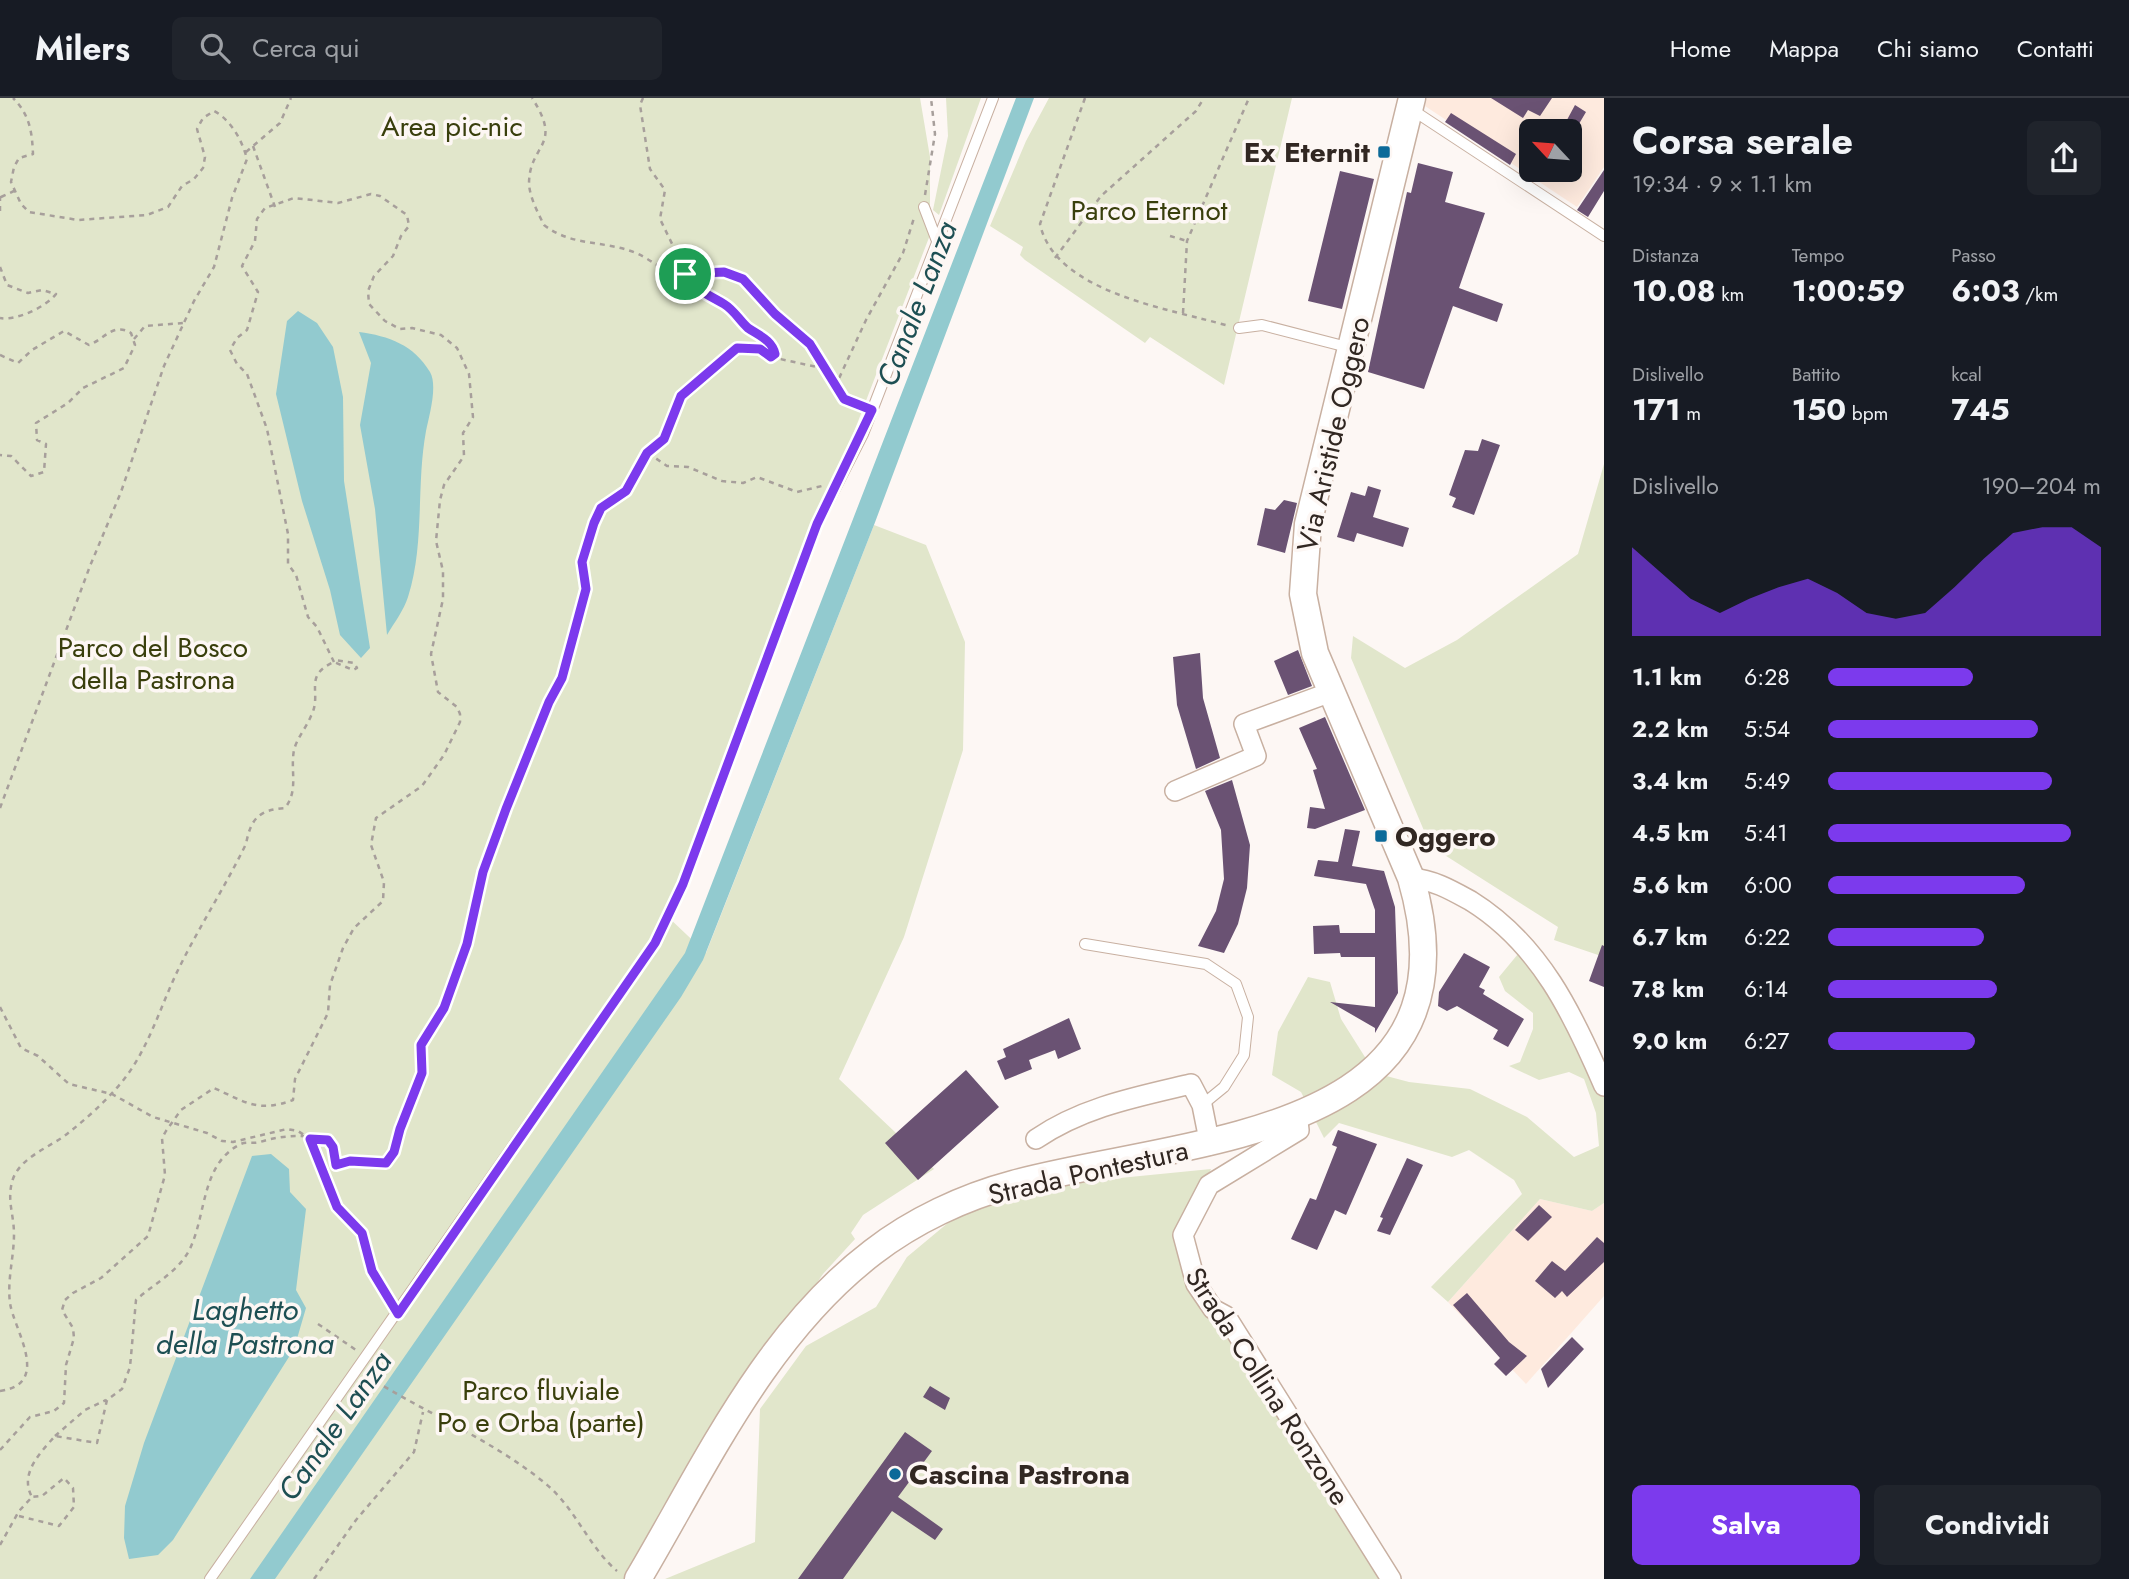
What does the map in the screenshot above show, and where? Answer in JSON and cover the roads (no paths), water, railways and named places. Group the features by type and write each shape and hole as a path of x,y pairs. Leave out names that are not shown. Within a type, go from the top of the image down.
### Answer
{"main road":[{"name":"Via Aristide Oggero","path":"1297,1113 1336,1098 1367,1077 1396,1047 1414,1012 1423,972 1422,929 1411,878 1331,692 1307,627 1303,594 1308,524 1410,103"},
{"name":"Strada Pontestura","path":"628,1575 768,1364 812,1310 873,1252 930,1216 1012,1184 1210,1144 1297,1113"}],"street":[{"path":"1175,791 1256,755 1244,724 1331,692"},
{"path":"1411,878 1425,880 1454,891 1515,934 1540,963 1575,1020 1604,1086"},
{"path":"1036,1139 1057,1125 1095,1107 1191,1084 1202,1105 1210,1144"},
{"name":"Strada Collina Ronzone","path":"1297,1113 1299,1130 1209,1185 1183,1235 1187,1260 1196,1284 1213,1309 1226,1316 1391,1579"}],"lane":[{"path":"210,1579 398,1314 655,943 688,872 817,524 872,410 993,98"},
{"path":"1410,103 1604,236"},
{"path":"925,207 937,241"},
{"path":"1238,328 1262,325 1351,348"},
{"path":"1085,944 1206,964 1236,984 1248,1017 1244,1055 1224,1087 1202,1105"}],"water":[{"path":"1016,98 1034,98 874,525 703,960 681,997 275,1579 250,1579 685,953"},
{"path":"298,311 317,323 333,347 343,397 344,481 370,648 361,658 340,635 330,590 302,501 276,394 287,321"},
{"path":"359,332 400,343 424,363 430,372 433,385 421,472 417,556 406,602 387,635 375,509 360,425 371,363"},
{"name":"Laghetto della Pastrona","path":"271,1154 289,1169 290,1192 306,1209 296,1290 306,1308 294,1349 173,1540 158,1555 129,1559 124,1538 125,1506 144,1443 252,1156"}],"place":[{"name":"Ex Eternit","path":"1384,152"},
{"name":"Oggero","path":"1381,836"},
{"name":"Cascina Pastrona","path":"895,1474"}],"park label":[{"name":"Area pic-nic","path":"452,126"},
{"name":"Parco Eternot","path":"1149,210"},
{"name":"Parco del Bosco della Pastrona","path":"153,663"},
{"name":"Parco fluviale Po e Orba (parte)","path":"541,1406"}],"water label":[{"name":"Canale Lanza","path":"917,304"},
{"name":"Canale Lanza","path":"335,1426"}]}
